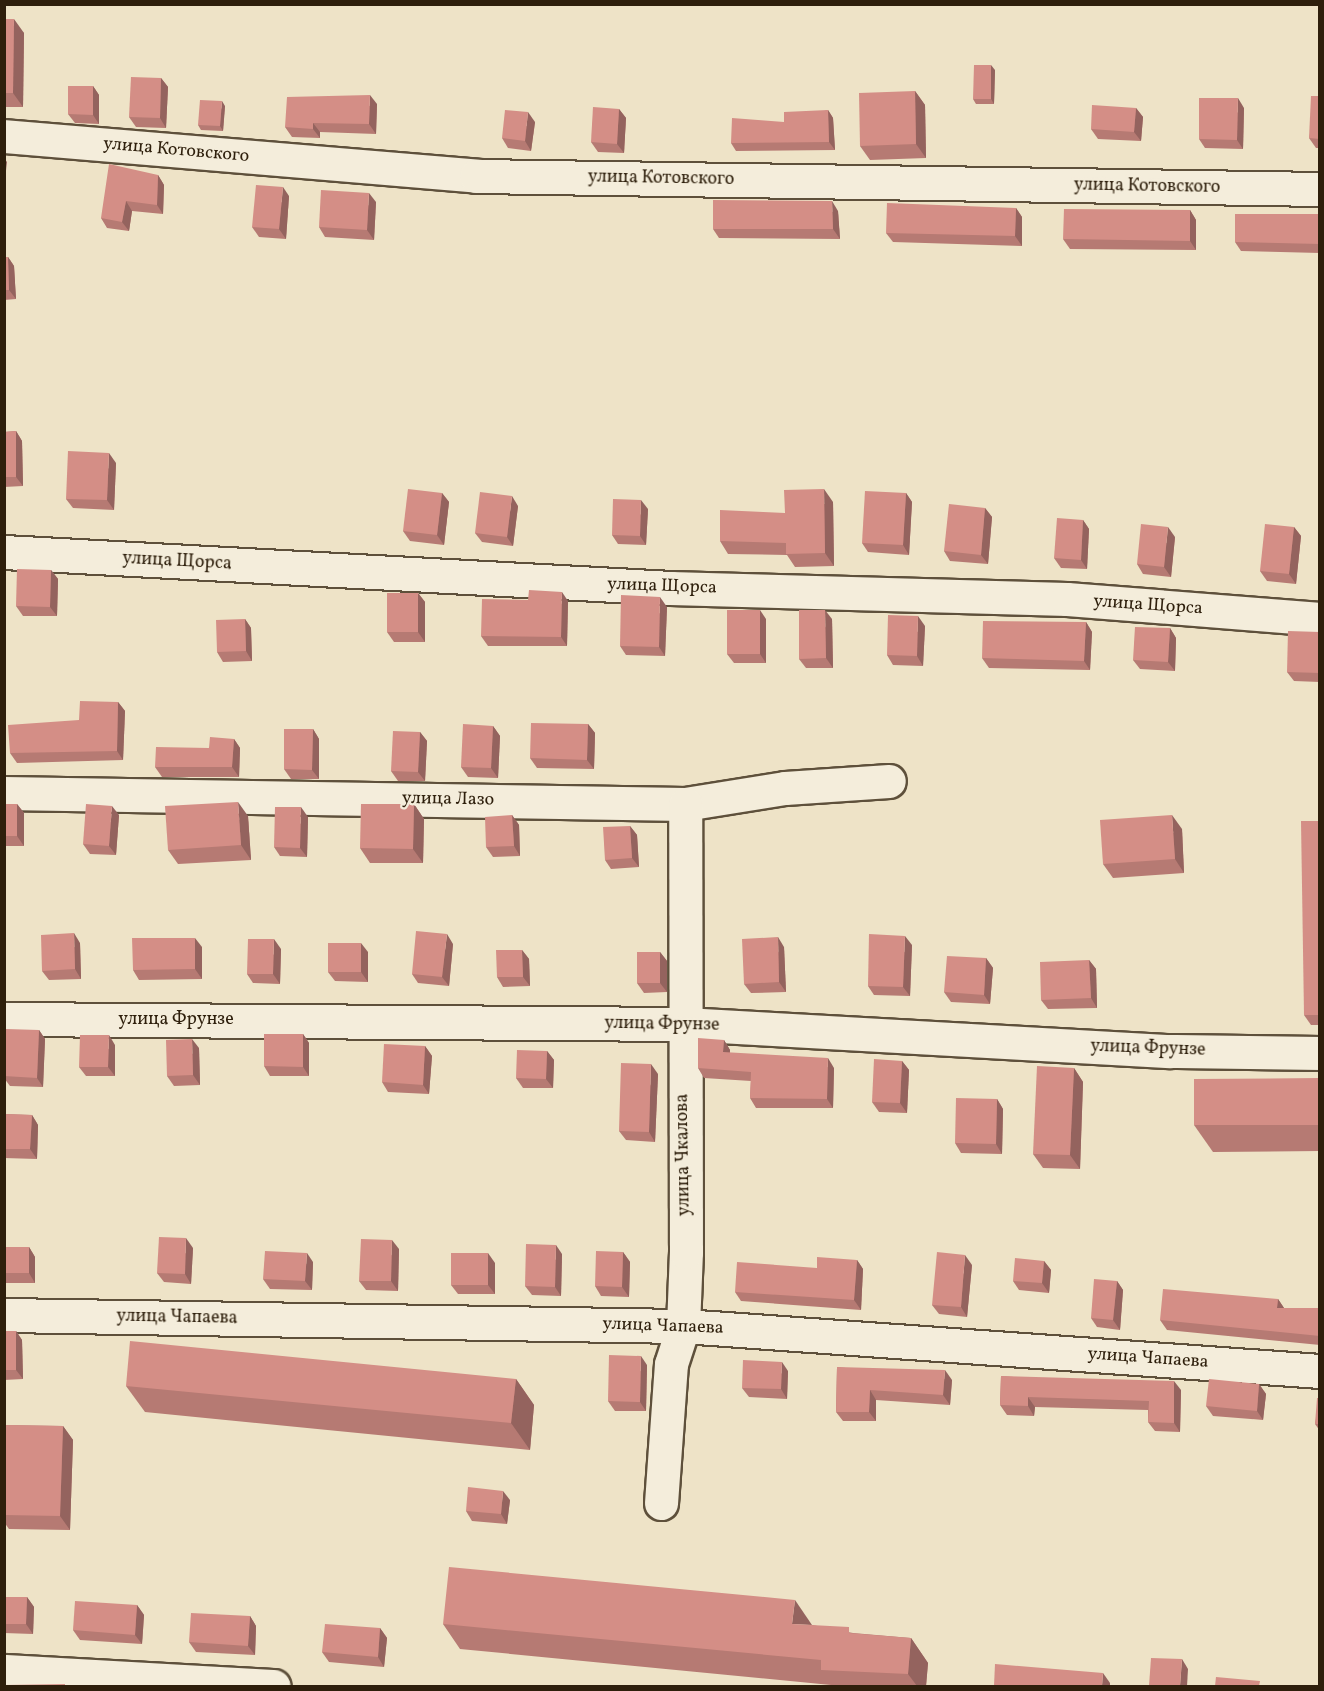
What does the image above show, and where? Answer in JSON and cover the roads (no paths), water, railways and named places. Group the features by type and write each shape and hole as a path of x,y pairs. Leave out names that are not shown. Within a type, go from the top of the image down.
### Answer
{"street":[{"name":"улица Котовского","path":"4,136 476,176 1320,189"},
{"name":"улица Щорса","path":"4,552 670,588 1067,599 1320,619"},
{"name":"улица Лазо","path":"4,793 685,804 785,788 889,781"},
{"name":"улица Чкалова","path":"661,1503 671,1364 683,1326 685,804"},
{"name":"улица Фрунзе","path":"4,1019 684,1024 1170,1051 1320,1053"},
{"name":"улица Чапаева","path":"4,1316 683,1326 1320,1371"},
{"path":"4,1671 274,1686"}]}
